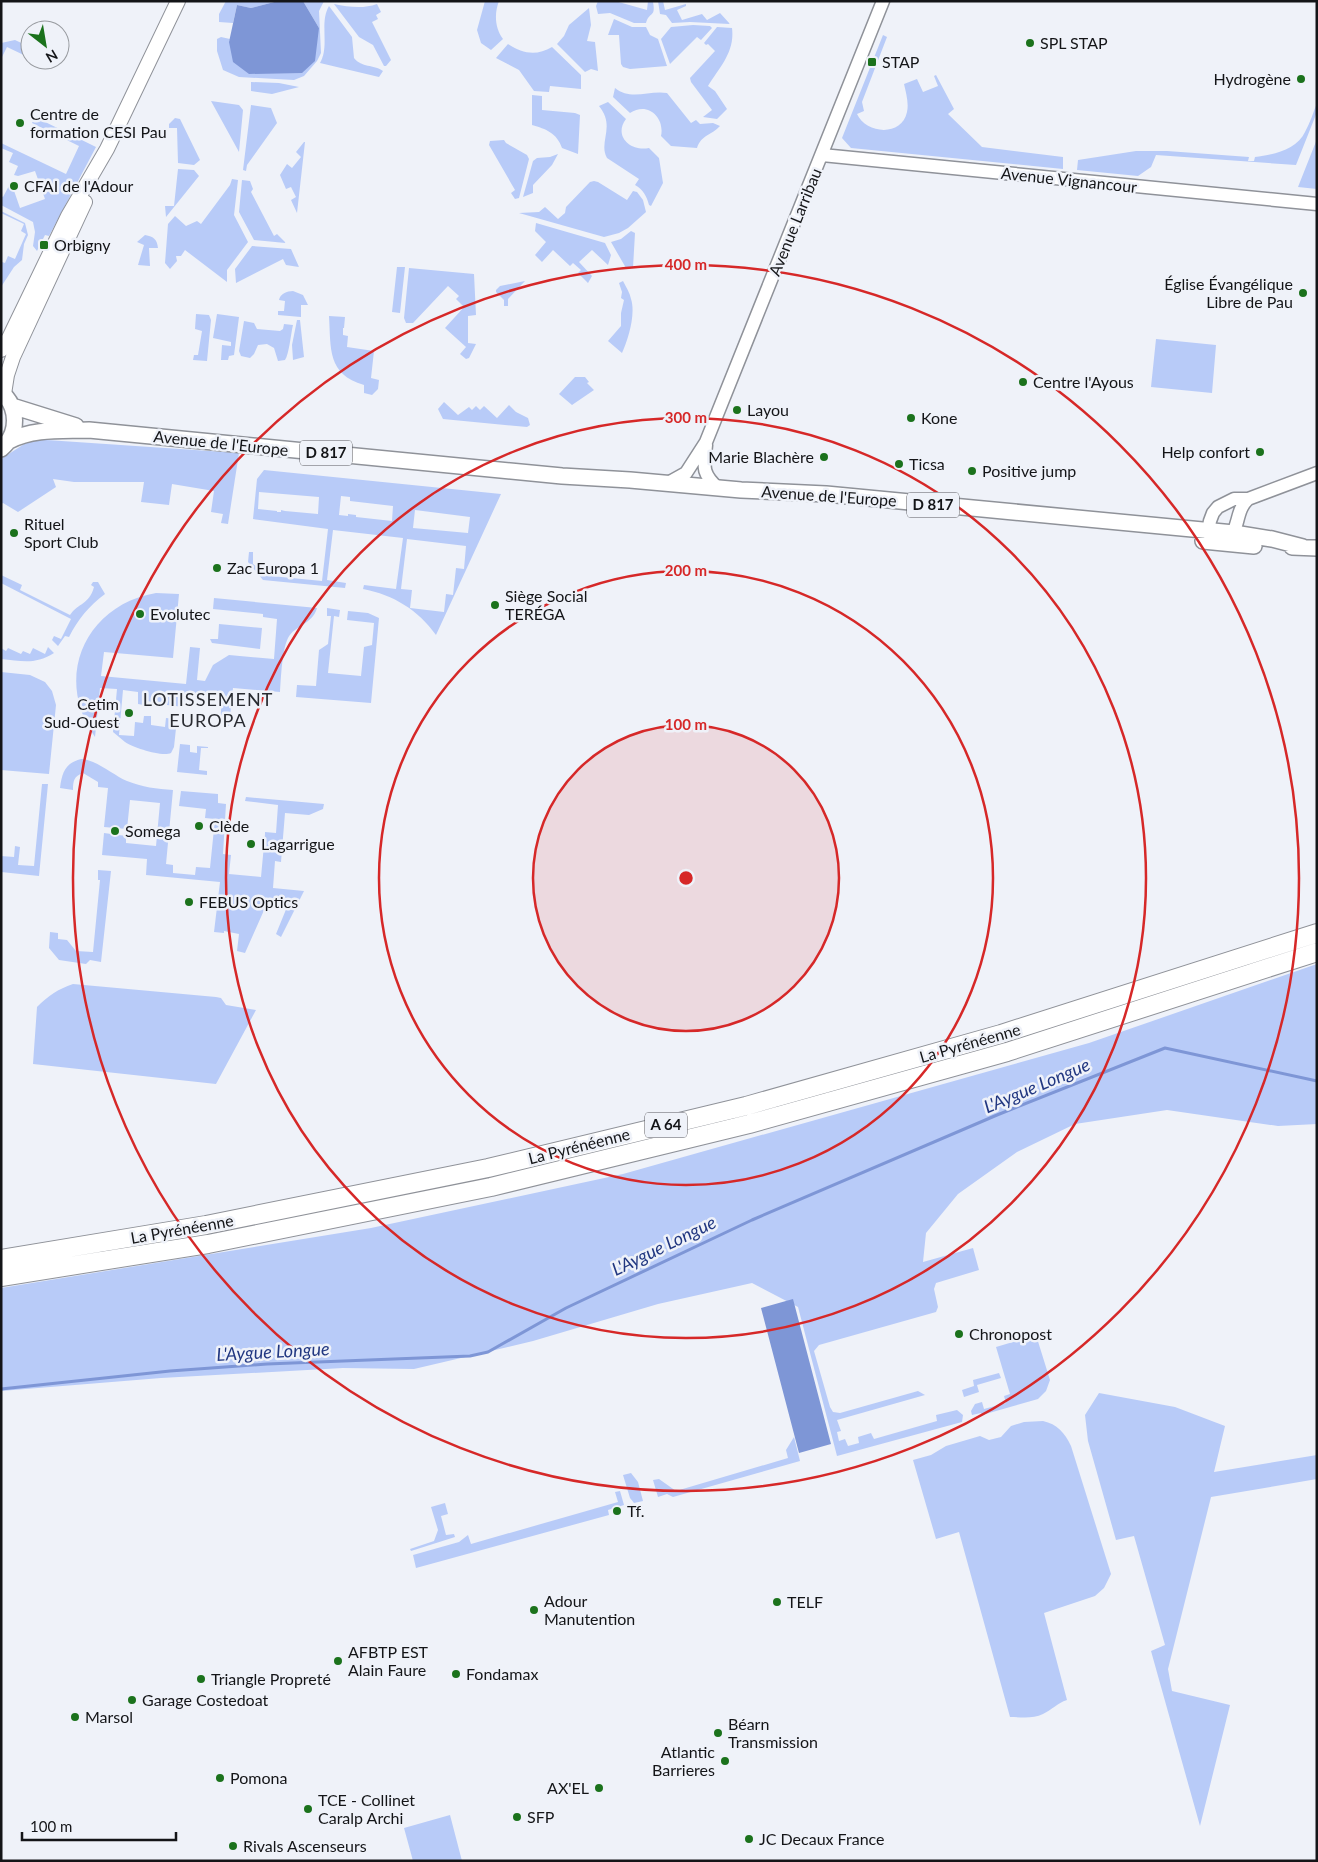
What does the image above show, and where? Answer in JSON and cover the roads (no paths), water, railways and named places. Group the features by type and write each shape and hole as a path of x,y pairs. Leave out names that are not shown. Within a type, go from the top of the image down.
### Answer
{"highway":[{"name":"La Pyrénéenne","path":"1,1259 206,1226 507,1164 746,1106 1001,1034 1317,933"},
{"name":"La Pyrénéenne","path":"1,1277 208,1244 471,1191 749,1124 1007,1052 1317,952"}],"main road":[{"path":"5,445 14,428 15,421 6,397 7,375 13,357 77,221 107,149 178,1"},
{"path":"1,350 9,338 68,216 107,149"},
{"name":"Avenue de l'Europe","path":"6,397 28,412 89,430"},
{"name":"Avenue de l'Europe","path":"5,445 22,435 34,432 89,430 562,476 826,494 1220,537"},
{"name":"Avenue de l'Europe","path":"562,476 654,490 1220,537 1272,539 1310,548"}],"street":[{"name":"Avenue Larribau","path":"668,483 686,473 706,442 883,1"},
{"name":"Avenue Vignancour","path":"822,155 1317,204"},
{"name":"Avenue Larribau","path":"706,442 704,469 707,477 718,488"},
{"path":"1220,537 1242,504 1248,499 1317,473"},
{"path":"1220,537 1213,513 1218,507 1234,499 1248,499"}],"waterway":[{"name":"L'Aygue Longue","path":"1,1389 170,1371 267,1364 470,1356 488,1352 566,1308 752,1220 997,1115 1165,1048 1317,1081"}],"place":[{"name":"SPL STAP","path":"1030,43"},
{"name":"STAP","path":"872,62"},
{"name":"Hydrogène","path":"1301,79"},
{"name":"Centre de formation CESI Pau","path":"20,123"},
{"name":"CFAI de l'Adour","path":"14,186"},
{"name":"Orbigny","path":"44,245"},
{"name":"Église Évangélique Libre de Pau","path":"1303,293"},
{"name":"Centre l'Ayous","path":"1023,382"},
{"name":"Layou","path":"737,410"},
{"name":"Kone","path":"911,418"},
{"name":"Help confort","path":"1260,452"},
{"name":"Marie Blachère","path":"824,457"},
{"name":"Ticsa","path":"899,464"},
{"name":"Positive jump","path":"972,471"},
{"name":"Rituel Sport Club","path":"14,533"},
{"name":"Zac Europa 1","path":"217,568"},
{"name":"Siège Social TERÉGA","path":"495,605"},
{"name":"Evolutec","path":"140,614"},
{"name":"Cetim Sud-Ouest","path":"129,713"},
{"name":"Clède","path":"199,826"},
{"name":"Somega","path":"115,831"},
{"name":"Lagarrigue","path":"251,844"},
{"name":"FEBUS Optics","path":"189,902"},
{"name":"Chronopost","path":"959,1334"},
{"name":"Tf.","path":"617,1511"},
{"name":"TELF","path":"777,1602"},
{"name":"Adour Manutention","path":"534,1610"},
{"name":"AFBTP EST Alain Faure","path":"338,1661"},
{"name":"Fondamax","path":"456,1674"},
{"name":"Triangle Propreté","path":"201,1679"},
{"name":"Garage Costedoat","path":"132,1700"},
{"name":"Marsol","path":"75,1717"},
{"name":"Béarn Transmission","path":"718,1733"},
{"name":"Atlantic Barrieres","path":"725,1761"},
{"name":"Pomona","path":"220,1778"},
{"name":"AX'EL","path":"599,1788"},
{"name":"TCE - Collinet Caralp Archi","path":"308,1809"},
{"name":"SFP","path":"517,1817"},
{"name":"JC Decaux France","path":"749,1839"},
{"name":"Rivals Ascenseurs","path":"233,1846"}],"district":[{"name":"LOTISSEMENT EUROPA","path":"208,710"}]}
